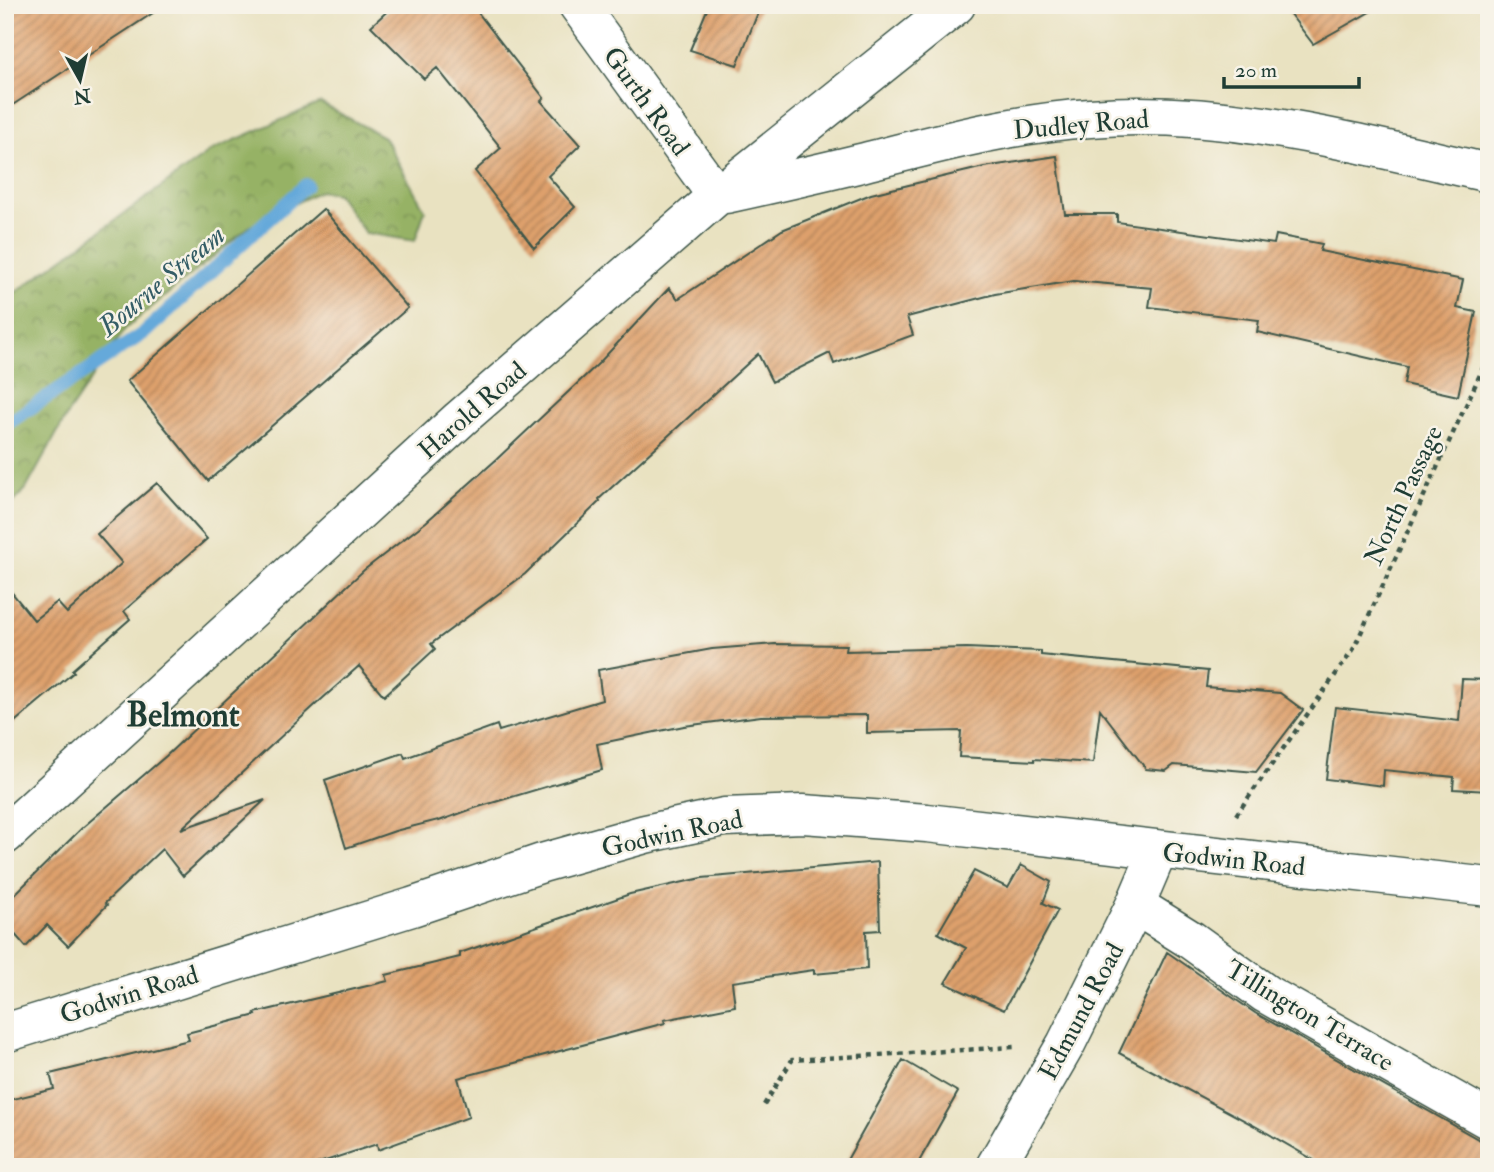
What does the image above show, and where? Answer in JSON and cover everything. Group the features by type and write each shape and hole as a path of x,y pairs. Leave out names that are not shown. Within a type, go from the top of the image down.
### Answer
{"street":[{"name":"Gurth Road","path":"578,5 717,196"},
{"name":"Harold Road","path":"5,835 450,428 717,196 957,5"},
{"name":"Dudley Road","path":"717,196 992,132 1090,117 1171,117 1249,123 1489,173"},
{"name":"Godwin Road","path":"5,1033 412,907 542,863 645,834 724,817 803,814 927,823 1489,887"},
{"name":"Edmund Road","path":"995,1167 1066,1044 1135,905 1158,851"},
{"name":"Tillington Terrace","path":"1135,905 1191,940 1266,994 1489,1120"}],"path":[{"name":"North Passage","path":"1208,856 1353,650 1489,355"},
{"path":"764,1105 792,1060 1020,1047"},
{"path":"594,1167 614,1160"}],"green space":[{"path":"320,103 384,137 425,210 415,241 365,233 337,194 319,191 249,227 125,329 67,415 26,489 5,512 5,300 212,150"}],"building":[{"path":"5,5 165,5 5,110"},
{"path":"394,5 472,5 544,98 541,101 580,145 548,176 575,207 534,248 475,171 501,148 437,68 424,79 371,26"},
{"path":"709,5 761,5 737,65 690,50"},
{"path":"1283,5 1382,5 1313,44"},
{"path":"1057,156 1065,214 1117,214 1117,222 1274,244 1276,235 1322,244 1320,251 1463,280 1457,308 1476,312 1458,396 1404,384 1407,367 1257,332 1259,320 1149,307 1152,288 1074,281 995,294 907,317 913,335 834,364 830,353 772,382 758,354 599,499 600,501 525,574 431,644 435,649 384,696 359,666 313,707 181,829 265,800 183,876 162,849 105,903 107,905 68,946 47,925 26,947 5,923 5,904 82,828 166,756 364,570 426,522 497,459 599,363 669,288 678,299 782,230 871,194 984,167"},
{"path":"323,209 408,308 208,481 127,381"},
{"path":"157,483 207,539 124,611 130,619 72,670 74,672 5,730 5,584 34,620 57,602 67,613 122,563 97,534"},
{"path":"775,644 847,645 846,651 967,648 1041,651 1041,655 1208,671 1206,687 1280,693 1303,710 1256,772 1174,765 1166,771 1146,769 1100,709 1093,763 959,757 961,731 867,733 867,715 761,716 684,726 597,744 602,770 346,848 325,780 403,753 405,758 497,725 499,731 602,700 598,670 712,649"},
{"path":"1462,679 1489,680 1489,791 1453,789 1454,777 1384,770 1383,786 1326,779 1335,707 1459,721"},
{"path":"878,862 880,930 866,931 867,969 814,974 814,970 732,982 735,1006 664,1020 665,1023 458,1078 469,1117 378,1150 377,1144 307,1167 5,1167 5,1101 54,1089 50,1074 189,1040 187,1033 256,1015 255,1013 388,981 386,975 460,957 460,953 630,894 702,878"},
{"path":"1021,865 1051,882 1043,903 1058,910 1004,1010 945,983 966,948 938,933 974,871 1008,888"},
{"path":"1167,952 1255,1013 1478,1139 1489,1142 1489,1167 1326,1167 1119,1053"},
{"path":"903,1060 958,1092 916,1167 843,1167"}],"waterway":[{"name":"Bourne Stream","path":"5,425 144,333 306,185"}],"district":[{"name":"Belmont","path":"183,714"}]}
